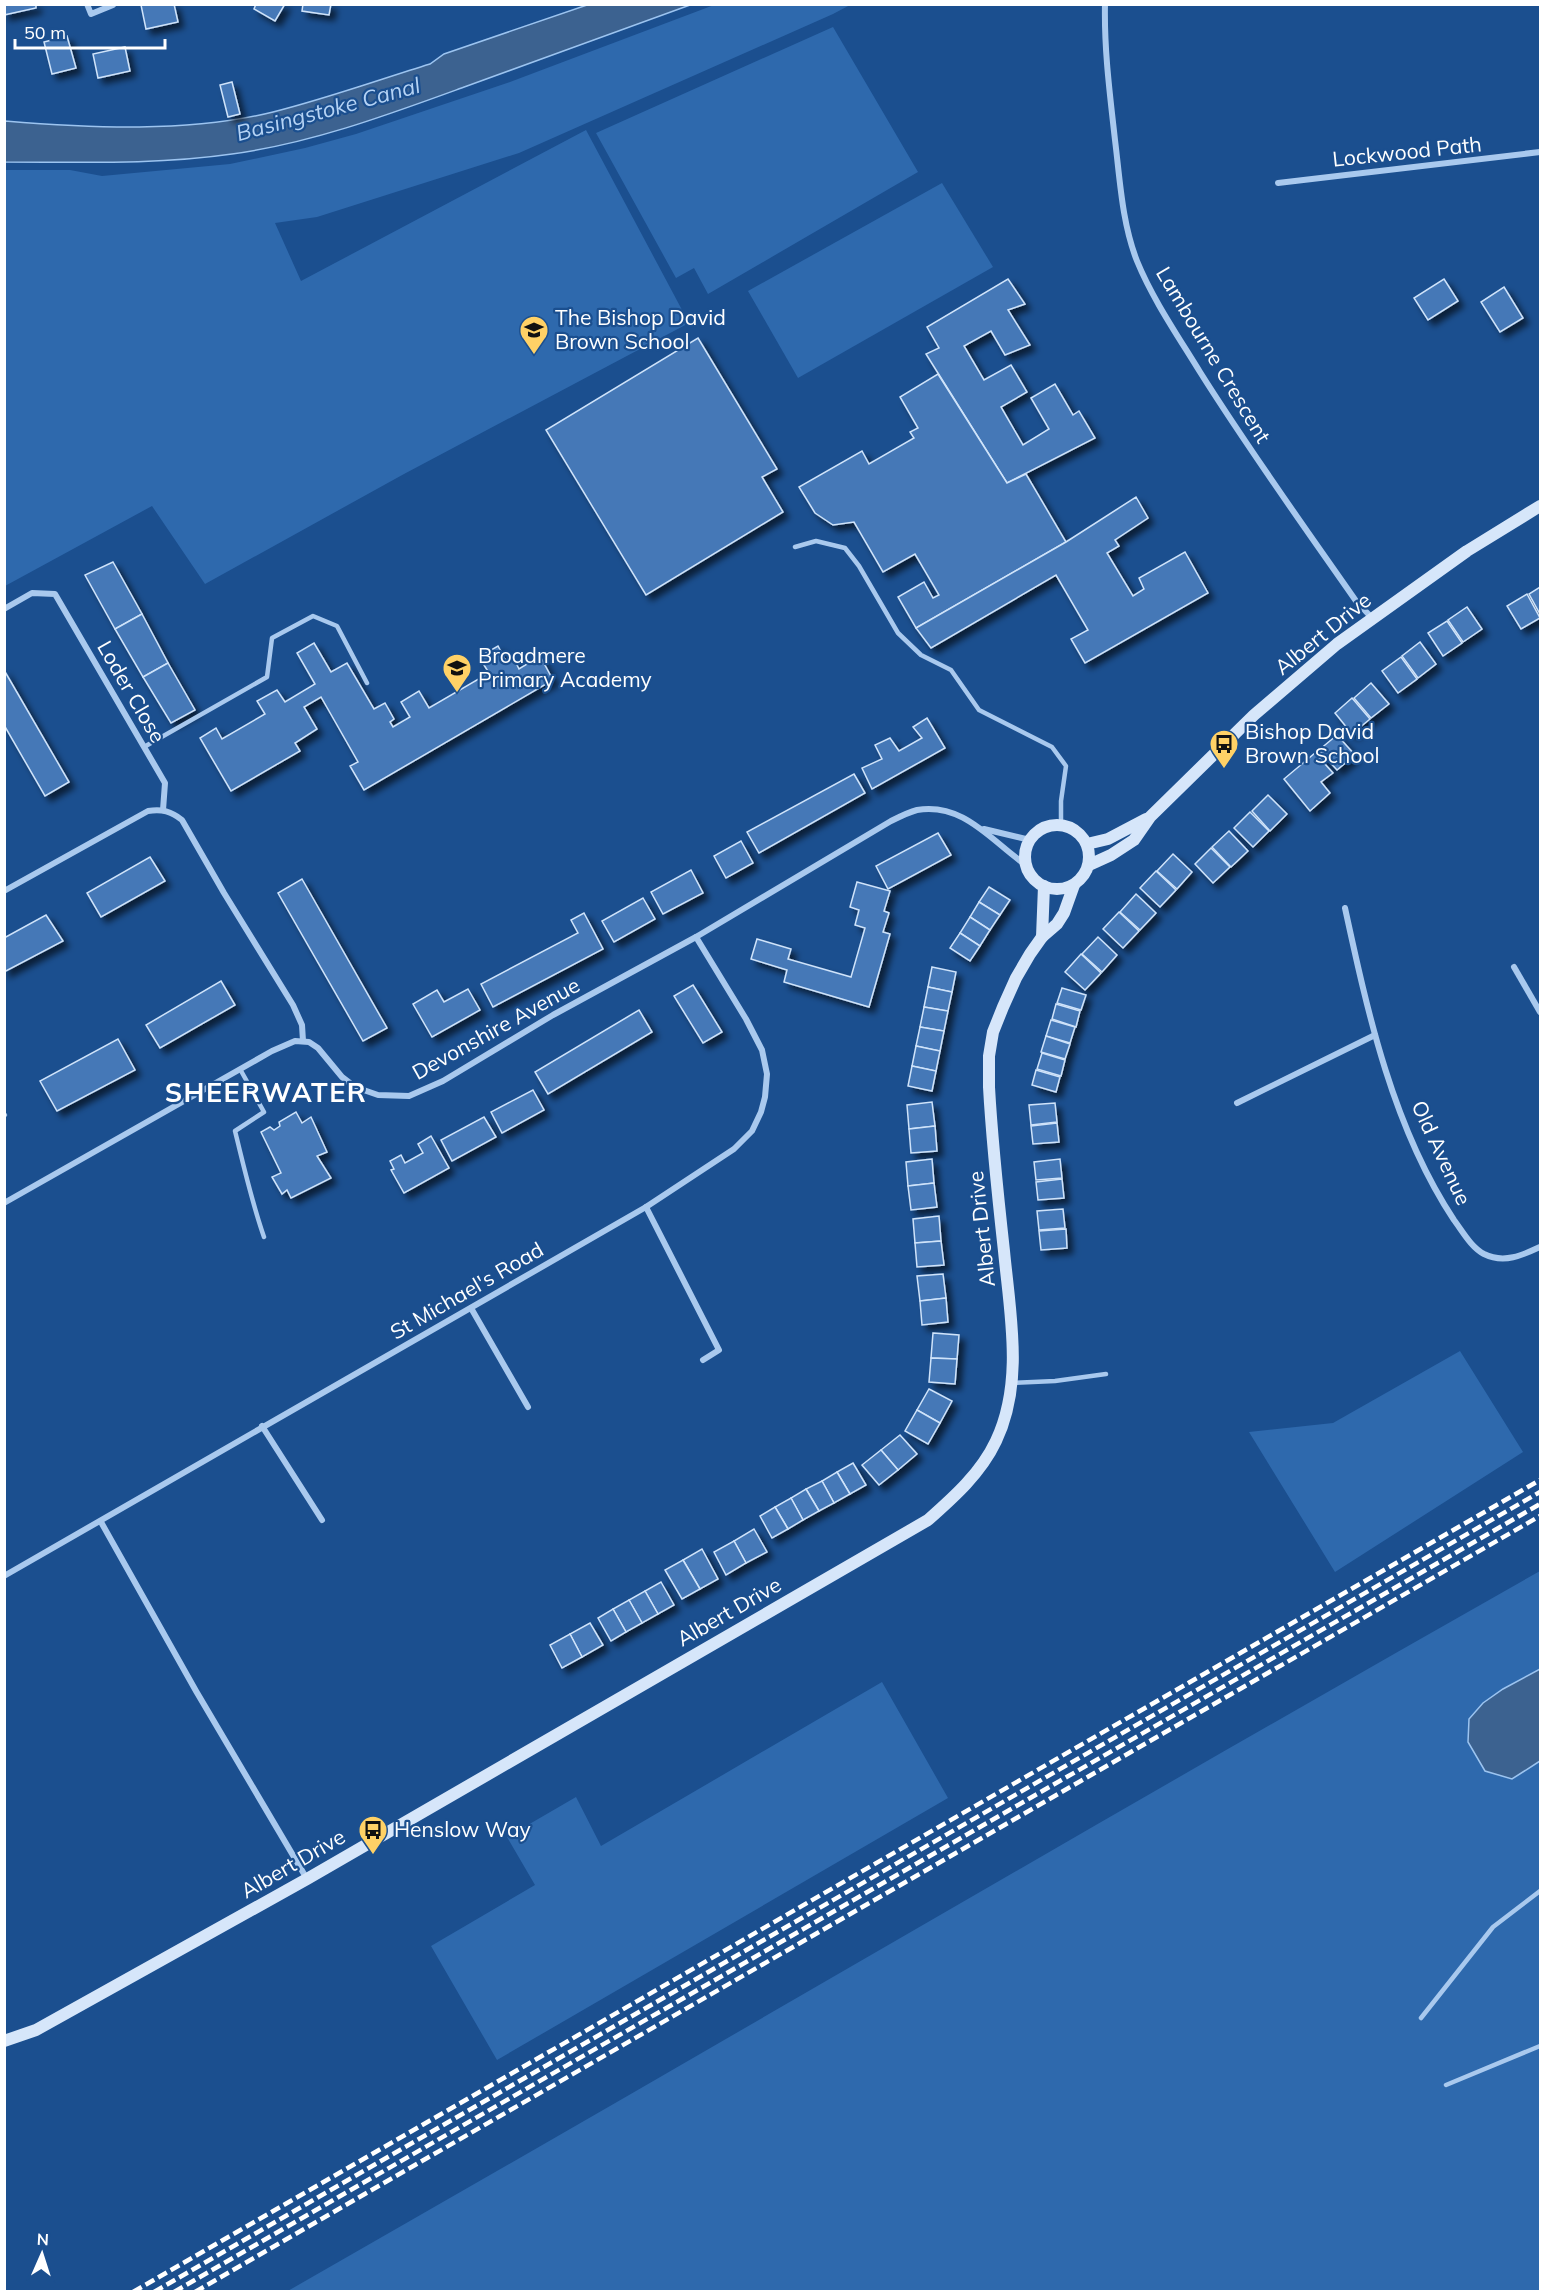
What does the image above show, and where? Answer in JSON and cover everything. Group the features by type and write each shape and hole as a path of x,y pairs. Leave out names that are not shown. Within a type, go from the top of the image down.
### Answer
{"street":[{"path":"87,4 91,14 113,5"},
{"name":"Lambourne Crescent","path":"1105,4 1108,74 1121,188 1128,228 1137,260 1175,332 1234,426 1356,601 1372,618"},
{"name":"Lockwood Path","path":"1278,183 1540,152"},
{"name":"Albert Drive","path":"1089,865 1111,855 1134,840 1150,817 1254,715 1337,644 1467,551 1540,506"},
{"name":"Loder Close","path":"4,609 32,593 55,594 165,783 164,810"},
{"path":"4,891 148,811 164,810 173,813 182,820 293,1005 302,1025 303,1041 282,1046 4,1203"},
{"name":"Devonshire Avenue","path":"303,1041 318,1048 342,1077 355,1087 378,1095 409,1096 443,1081 554,1015 696,937 891,821 916,810 943,810 961,816 984,829 1003,849 1026,865"},
{"name":"Albert Drive","path":"1087,844 1108,839 1150,817"},
{"path":"1061,825 1072,828 1087,844 1090,855 1089,865 1074,885 1059,889 1044,886 1033,878 1026,865 1025,856 1030,840 1038,831 1049,826 1061,825"},
{"name":"Devonshire Avenue","path":"984,829 1030,840"},
{"name":"Albert Drive","path":"4,2041 36,2030 307,1879 928,1520 964,1486 983,1463 996,1440 1009,1402 1012,1383 1010,1305 991,1122 989,1056 993,1032 1016,978 1042,937 1057,924 1064,913 1074,885"},
{"path":"1042,937 1044,886"},
{"name":"Old Avenue","path":"1345,908 1375,1035 1402,1116 1440,1199 1468,1240 1487,1255 1500,1258 1521,1256 1540,1247"},
{"name":"St Michael's Road","path":"4,1576 646,1207 734,1149 752,1131 761,1112 767,1074 762,1050 746,1019 696,937"},
{"path":"1514,968 1540,1008"},
{"path":"1237,1103 1375,1035"},
{"path":"646,1207 719,1350 704,1360"},
{"path":"471,1308 528,1407"},
{"path":"262,1426 322,1520"},
{"path":"101,1522 196,1691 307,1879"}],"lane":[{"path":"795,547 816,541 844,548 859,566 898,633 921,655 951,670 979,710 1052,747 1066,766 1061,801 1061,825"},
{"path":"144,747 267,677 272,638 313,616 337,626 367,683"},
{"path":"240,1069 264,1112 235,1131 248,1176 251,1200 264,1238"},
{"path":"1012,1383 1055,1381 1106,1374"},
{"path":"1421,2018 1493,1927 1540,1891"},
{"path":"1446,2085 1540,2046"}],"shaded area":[{"path":"714,5 850,5 519,153 317,217 275,223 301,281 586,130 689,323 404,474 205,584 152,506 5,586 5,170 70,170 102,176 230,164 305,148 356,134 510,82"},
{"path":"833,27 918,172 708,294 694,268 676,278 596,133"},
{"path":"942,183 993,267 798,378 748,291"},
{"path":"1460,1351 1523,1452 1335,1572 1249,1432 1333,1423"},
{"path":"1540,1571 1540,2291 286,2292 1226,1750"},
{"path":"882,1682 948,1798 497,2060 431,1946 535,1885 507,1837 576,1797 601,1846"}],"water":[{"name":"Basingstoke Canal","path":"587,5 690,5 409,107 292,143 232,154 175,160 5,162 5,121 71,126 139,127 241,119 312,101 430,64 444,54"},
{"path":"1540,1669 1540,1761 1512,1779 1485,1771 1468,1742 1469,1719 1483,1703"}],"building":[{"path":"4,4 36,4 36,8 4,15"},
{"path":"174,4 178,22 146,29 141,5"},
{"path":"256,4 285,4 275,21 254,9"},
{"path":"303,4 331,4 329,15 302,11"},
{"path":"67,36 76,68 52,74 44,42"},
{"path":"125,47 130,71 98,78 93,54"},
{"path":"232,82 240,114 228,117 220,85"},
{"path":"1008,279 1025,304 1008,310 1030,345 1005,355 991,331 964,346 984,380 1011,365 1027,392 1001,407 1023,445 1049,429 1031,398 1055,384 1073,415 1079,411 1095,438 1007,483 926,354 939,348 927,327"},
{"path":"1444,279 1458,301 1428,320 1414,298"},
{"path":"1504,287 1523,318 1500,332 1481,302"},
{"path":"698,338 777,469 762,477 783,512 646,595 546,430"},
{"path":"938,374 1007,483 1026,474 1066,542 916,628 898,597 924,582 933,598 939,595 915,554 883,572 854,522 833,525 815,513 799,487 862,451 869,464 914,438 910,432 918,428 900,397"},
{"path":"1136,497 1148,518 1115,540 1119,546 1107,553 1133,596 1144,589 1139,578 1185,552 1208,593 1085,663 1071,639 1088,630 1056,575 931,648 916,628 1066,542"},
{"path":"113,562 142,614 115,629 85,575"},
{"path":"1540,587 1540,614 1529,594"},
{"path":"1527,594 1540,618 1521,629 1507,606"},
{"path":"1467,607 1482,629 1463,642 1448,620"},
{"path":"142,614 168,663 143,677 115,629"},
{"path":"1447,621 1462,643 1443,656 1428,633"},
{"path":"1420,642 1436,664 1418,678 1402,656"},
{"path":"314,643 331,672 347,663 374,709 385,703 394,719 390,722 393,727 410,717 401,702 419,691 429,708 489,673 479,657 498,646 507,663 514,659 519,669 540,656 553,680 364,790 350,766 358,762 321,697 304,707 317,729 295,743 300,751 231,791 200,738 216,728 222,739 265,714 257,701 277,690 285,702 315,684 297,653"},
{"path":"1401,657 1417,679 1398,693 1382,671"},
{"path":"168,663 195,710 171,723 143,677"},
{"path":"4,670 69,782 45,796 4,725"},
{"path":"1371,683 1389,704 1371,718 1354,698"},
{"path":"1352,698 1370,719 1352,734 1335,713"},
{"path":"927,718 945,748 872,789 862,768 882,759 875,745 890,738 899,751 922,738 913,727"},
{"path":"1337,735 1355,755 1337,770 1319,750"},
{"path":"1315,753 1333,773 1321,782 1330,793 1310,811 1284,779"},
{"path":"854,774 865,793 759,853 747,832"},
{"path":"1268,795 1287,814 1270,831 1252,811"},
{"path":"1250,812 1269,831 1253,847 1234,828"},
{"path":"1229,831 1248,851 1231,867 1212,847"},
{"path":"938,833 951,855 888,889 876,866"},
{"path":"741,841 753,863 726,878 714,856"},
{"path":"1211,848 1230,867 1213,883 1195,864"},
{"path":"1173,854 1192,872 1177,889 1157,871"},
{"path":"150,857 165,881 101,917 87,893"},
{"path":"691,870 703,893 663,914 651,892"},
{"path":"1156,871 1176,890 1160,907 1140,888"},
{"path":"302,879 387,1028 363,1041 278,893"},
{"path":"857,882 890,891 884,911 889,913 883,932 890,934 869,1007 784,982 787,970 751,959 757,939 791,949 788,959 851,977 865,928 855,925 859,910 850,907"},
{"path":"989,887 1010,900 1000,915 979,902"},
{"path":"1136,894 1156,913 1140,930 1120,912"},
{"path":"643,898 655,919 614,942 602,921"},
{"path":"979,902 1000,915 990,930 970,917"},
{"path":"1119,912 1139,931 1123,948 1103,929"},
{"path":"584,913 603,949 493,1007 481,984 578,933 571,920"},
{"path":"46,915 63,941 4,972 4,938"},
{"path":"970,917 990,930 980,946 960,933"},
{"path":"960,933 980,946 970,961 950,948"},
{"path":"1098,937 1117,955 1102,972 1082,954"},
{"path":"1081,954 1101,973 1085,990 1065,972"},
{"path":"932,967 956,972 952,992 928,987"},
{"path":"221,981 235,1005 160,1048 146,1025"},
{"path":"693,985 722,1032 703,1043 674,996"},
{"path":"928,987 952,992 948,1011 924,1007"},
{"path":"1062,988 1086,995 1081,1010 1057,1003"},
{"path":"468,989 480,1010 432,1037 413,1004 437,990 444,1002"},
{"path":"1056,1004 1080,1011 1076,1027 1052,1019"},
{"path":"924,1007 948,1011 944,1031 920,1027"},
{"path":"639,1010 652,1032 548,1094 535,1072"},
{"path":"1051,1020 1075,1027 1070,1043 1046,1036"},
{"path":"920,1027 944,1031 940,1051 916,1046"},
{"path":"1046,1036 1070,1044 1065,1059 1041,1052"},
{"path":"118,1039 135,1070 57,1111 40,1081"},
{"path":"916,1046 940,1051 936,1071 912,1066"},
{"path":"1042,1053 1065,1060 1061,1076 1037,1069"},
{"path":"912,1066 936,1071 932,1091 908,1086"},
{"path":"1036,1070 1060,1077 1056,1092 1032,1085"},
{"path":"533,1090 544,1110 502,1133 491,1112"},
{"path":"932,1102 935,1126 909,1129 907,1105"},
{"path":"1055,1103 1057,1122 1031,1125 1029,1105"},
{"path":"296,1112 302,1123 311,1117 327,1152 317,1156 331,1178 291,1198 287,1190 282,1194 272,1177 281,1173 261,1132 270,1127 274,1130 280,1126 279,1122"},
{"path":"484,1117 496,1137 452,1161 441,1140"},
{"path":"1057,1123 1059,1142 1033,1144 1031,1126"},
{"path":"935,1126 937,1151 911,1153 909,1129"},
{"path":"431,1136 449,1168 404,1193 391,1170 394,1169 390,1161 401,1155 405,1163 423,1153 418,1144"},
{"path":"932,1159 934,1183 908,1186 906,1162"},
{"path":"1060,1159 1062,1178 1036,1180 1034,1162"},
{"path":"1062,1179 1064,1198 1038,1200 1036,1182"},
{"path":"934,1183 937,1207 911,1210 908,1186"},
{"path":"1063,1209 1065,1228 1039,1230 1037,1211"},
{"path":"939,1216 941,1241 915,1243 913,1219"},
{"path":"1066,1229 1067,1248 1041,1250 1039,1231"},
{"path":"941,1241 944,1265 917,1267 915,1243"},
{"path":"943,1274 946,1298 920,1301 917,1276"},
{"path":"946,1298 948,1322 922,1325 920,1301"},
{"path":"933,1333 959,1335 957,1359 931,1358"},
{"path":"931,1358 957,1359 955,1384 929,1382"},
{"path":"929,1389 952,1401 940,1423 917,1410"},
{"path":"917,1410 940,1423 928,1444 905,1431"},
{"path":"900,1435 917,1454 898,1470 881,1450"},
{"path":"881,1450 898,1470 879,1485 862,1465"},
{"path":"853,1463 866,1485 850,1494 837,1472"},
{"path":"837,1472 850,1494 834,1503 822,1481"},
{"path":"822,1481 834,1503 819,1511 806,1489"},
{"path":"806,1489 819,1511 803,1520 791,1498"},
{"path":"791,1498 803,1520 788,1529 775,1507"},
{"path":"775,1507 788,1529 772,1538 760,1516"},
{"path":"754,1529 767,1552 746,1563 734,1541"},
{"path":"734,1541 746,1563 726,1575 714,1552"},
{"path":"702,1549 718,1579 700,1589 683,1560"},
{"path":"683,1560 700,1589 682,1599 665,1570"},
{"path":"661,1582 674,1605 658,1614 645,1591"},
{"path":"645,1591 658,1614 642,1623 629,1600"},
{"path":"629,1600 642,1623 626,1632 613,1609"},
{"path":"613,1609 626,1632 611,1641 598,1618"},
{"path":"590,1623 603,1645 582,1657 570,1634"},
{"path":"570,1634 582,1657 562,1668 550,1645"}],"railway":[{"path":"133,2292 1540,1480"},
{"path":"154,2292 1540,1492"},
{"path":"174,2292 1540,1504"},
{"path":"195,2292 1540,1516"}],"place":[{"name":"The Bishop David Brown School","path":"534,356"},
{"name":"Broadmere Primary Academy","path":"457,694"},
{"name":"Bishop David Brown School","path":"1224,770"},
{"name":"Henslow Way","path":"373,1856"}],"district":[{"name":"SHEERWATER","path":"266,1093"}]}
